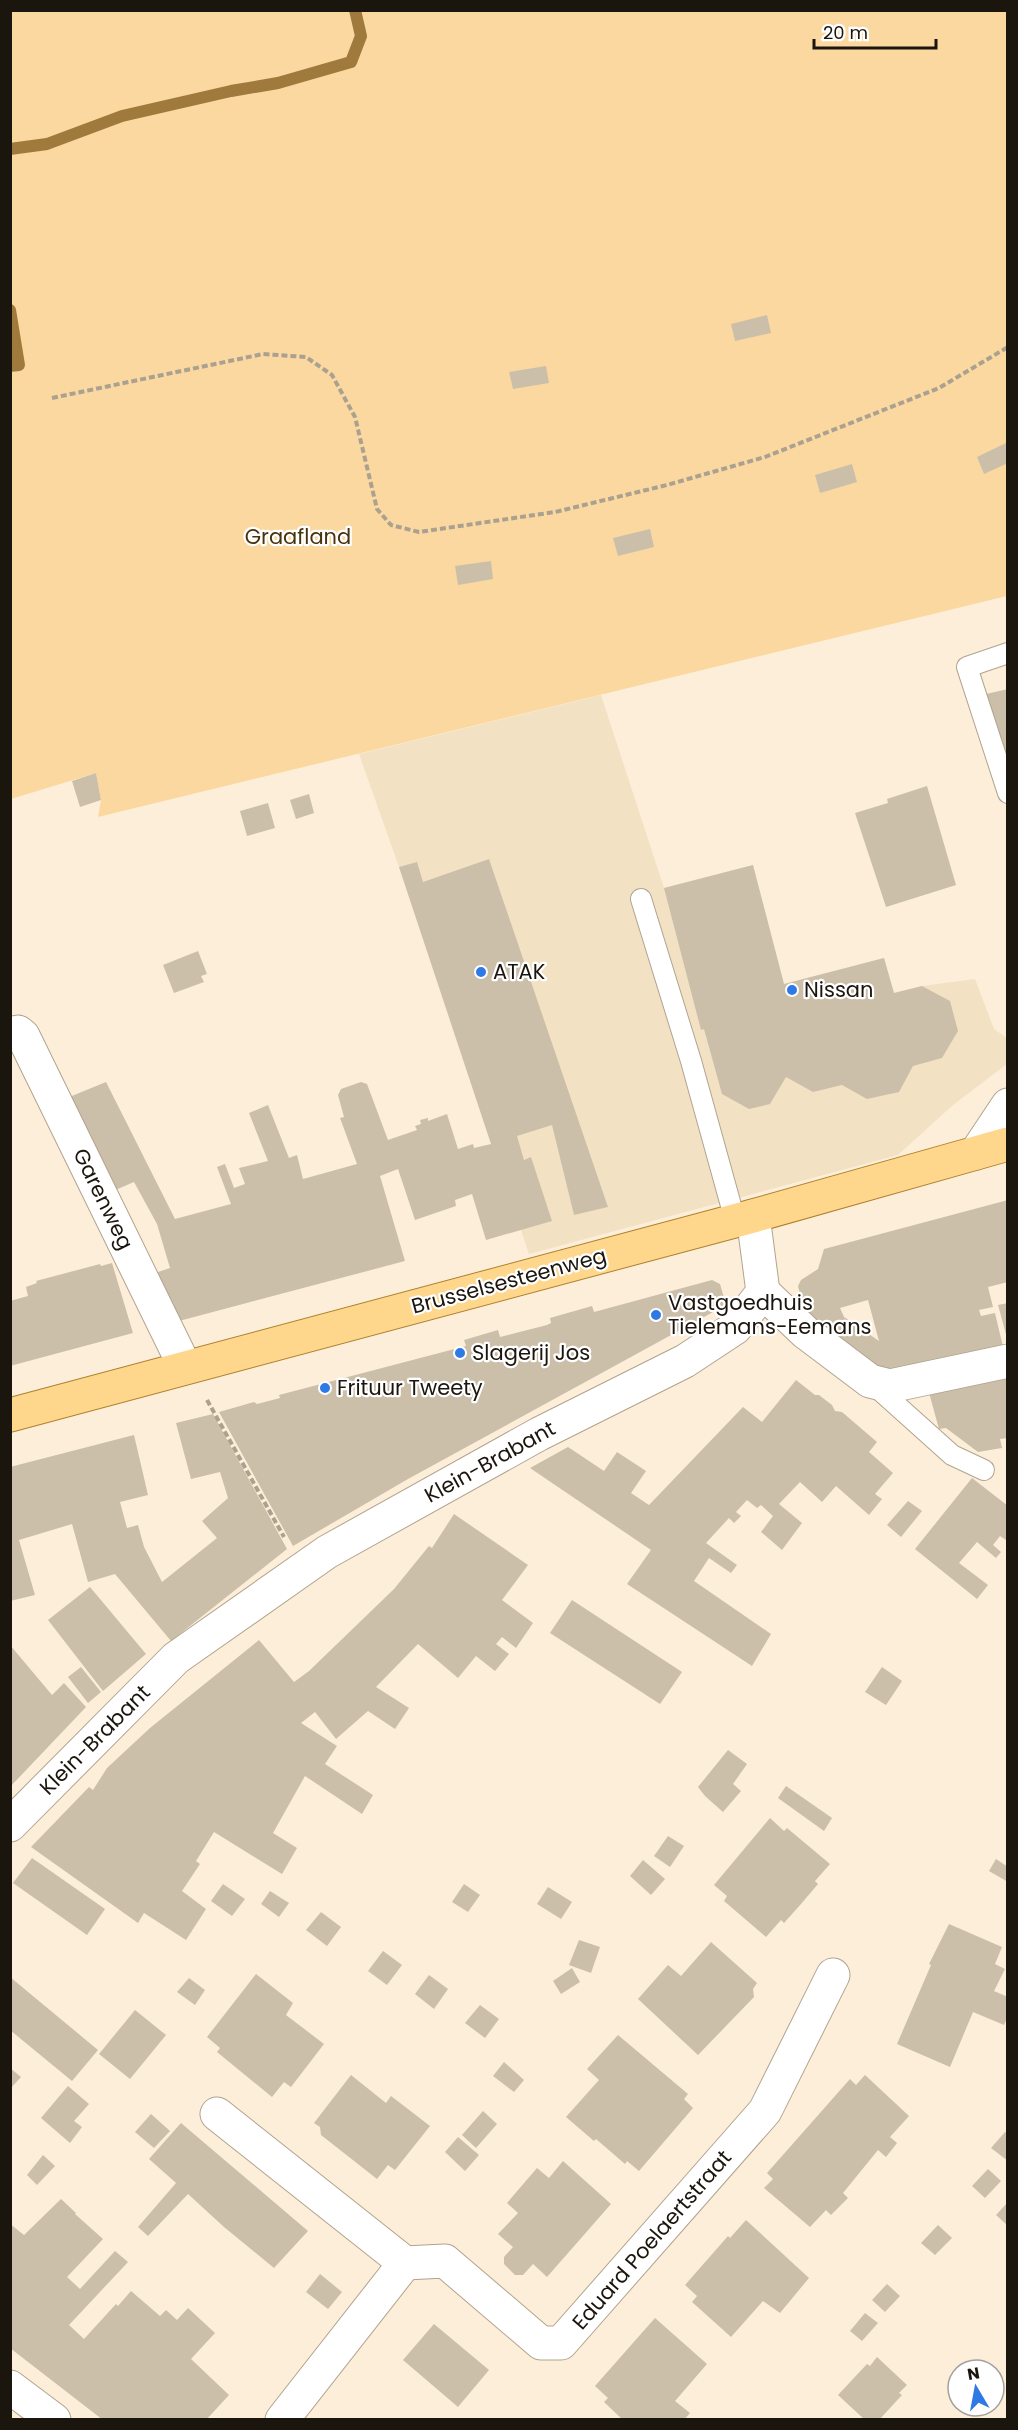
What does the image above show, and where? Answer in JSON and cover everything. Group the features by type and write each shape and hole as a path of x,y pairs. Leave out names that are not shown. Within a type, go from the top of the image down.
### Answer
{"main road":[{"name":"Brusselsesteenweg","path":"10,1415 744,1218 1008,1144"}],"street":[{"name":"Garenweg","path":"14,1033 23,1036 185,1367"},
{"path":"976,1152 1008,1105"},
{"path":"744,1218 763,1292 805,1332 870,1381 890,1386 1008,1361"},
{"name":"Klein-Brabant","path":"10,1825 176,1658 327,1552 539,1434 685,1361 735,1328 763,1292"},
{"name":"Eduard Poelaertstraat","path":"405,2263 445,2261 541,2343 561,2343 765,2111 833,1975"},
{"path":"217,2114 405,2263 282,2420"},
{"path":"10,2387 54,2420"}],"lane":[{"path":"1008,653 967,667 1008,793"},
{"path":"641,899 691,1061 744,1218"},
{"path":"870,1381 952,1455 984,1470"}],"path":[{"path":"52,398 263,354 306,357 332,375 355,417 377,509 391,525 419,532 555,512 667,485 765,457 939,388 1008,347"},
{"path":"185,1367 216,1412 302,1569"}],"shaded area":[{"path":"601,695 664,888 753,865 784,984 884,958 894,993 922,986 975,979 994,1029 1007,1038 1007,1064 953,1105 898,1155 529,1254 359,754"}],"green space":[{"name":"Graafland","path":"11,11 1007,11 1007,596 98,817 101,800 96,773 11,799"}],"building":[{"path":"767,315 771,333 735,341 731,324"},
{"path":"546,366 549,383 513,389 509,372"},
{"path":"1008,442 1008,463 984,474 977,457"},
{"path":"852,464 857,482 820,493 815,475"},
{"path":"650,529 654,547 618,556 613,538"},
{"path":"491,561 493,579 458,585 455,566"},
{"path":"1008,689 1008,759 1007,759 986,694"},
{"path":"96,773 101,800 80,807 72,781"},
{"path":"927,786 956,885 886,907 855,813 888,803 887,799"},
{"path":"309,794 314,813 296,819 290,800"},
{"path":"268,803 275,828 247,836 240,811"},
{"path":"489,859 608,1207 574,1215 552,1125 517,1136 524,1160 531,1157 552,1221 486,1240 472,1194 455,1200 456,1206 415,1220 398,1169 380,1176 405,1261 179,1321 155,1273 170,1268 157,1224 134,1182 113,1191 67,1098 106,1082 175,1219 231,1204 217,1167 225,1164 234,1188 245,1184 239,1168 268,1161 249,1113 268,1105 289,1158 297,1155 303,1179 357,1164 340,1118 344,1117 338,1095 341,1089 361,1082 367,1084 388,1140 417,1130 415,1126 421,1124 420,1120 428,1118 428,1121 447,1114 458,1149 473,1144 474,1148 491,1144 399,867 417,862 423,882"},
{"name":"Nissan","path":"753,865 784,984 884,958 894,993 922,986 950,1001 958,1031 942,1058 913,1066 899,1092 867,1099 842,1085 813,1092 786,1077 770,1104 749,1109 722,1094 704,1029 701,1030 664,888"},
{"path":"198,951 207,974 201,976 204,982 174,993 163,965"},
{"path":"1008,1200 1008,1282 988,1287 993,1307 979,1310 981,1316 995,1313 1004,1351 882,1371 807,1321 798,1286 801,1280 818,1269 824,1249","holes":["868,1300 879,1341 844,1317 840,1308"]},
{"path":"112,1263 133,1333 10,1366 10,1301 28,1296 26,1287 37,1283 36,1281"},
{"path":"712,1280 720,1284 726,1305 408,1479 293,1546 219,1412 254,1402 257,1404 280,1398 279,1395 466,1346 464,1340 498,1330 500,1337 547,1325 551,1323 550,1318 592,1306 594,1312"},
{"path":"1008,1303 1008,1338 1007,1338 998,1305"},
{"path":"1008,1373 1008,1438 1000,1439 1002,1448 978,1452 946,1428 939,1429 928,1389"},
{"path":"796,1380 832,1405 835,1411 842,1412 877,1442 869,1452 893,1473 875,1494 882,1499 869,1515 836,1486 822,1502 800,1482 779,1504 802,1523 782,1550 761,1532 773,1516 761,1505 757,1508 747,1500 736,1512 741,1516 734,1523 729,1518 706,1543 737,1565 731,1573 709,1558 694,1581 771,1634 752,1666 627,1584 651,1550 530,1468 568,1447 604,1471 617,1452 646,1471 631,1493 649,1505 743,1407 762,1422"},
{"path":"213,1414 287,1549 171,1641 115,1574 88,1582 72,1524 19,1540 35,1595 10,1601 10,1467 134,1435 148,1495 120,1502 127,1528 138,1525 144,1547 162,1582 217,1538 202,1521 228,1498 220,1472 191,1479 176,1423"},
{"path":"972,1478 1008,1506 1008,1537 1006,1540 1000,1536 993,1545 1001,1552 996,1558 977,1542 959,1563 988,1585 977,1599 915,1549"},
{"path":"908,1501 922,1511 901,1537 887,1525"},
{"path":"454,1514 528,1565 502,1600 533,1623 516,1648 502,1637 496,1644 509,1654 495,1671 476,1656 458,1678 418,1644 376,1687 409,1708 395,1729 368,1711 336,1739 315,1712 301,1723 337,1746 325,1764 373,1795 362,1814 305,1776 273,1833 297,1848 282,1874 214,1832 196,1861 200,1864 182,1891 206,1909 186,1940 144,1913 138,1923 31,1847 89,1787 93,1790 107,1768 150,1728 259,1640 294,1682 309,1671 394,1589 429,1546 432,1548"},
{"path":"90,1587 146,1654 103,1691 48,1620"},
{"path":"572,1600 682,1672 660,1704 550,1633"},
{"path":"10,1645 52,1695 64,1683 86,1707 10,1787"},
{"path":"81,1667 101,1692 88,1703 68,1677"},
{"path":"882,1667 902,1681 886,1705 865,1692"},
{"path":"728,1750 747,1764 733,1784 741,1791 723,1812 698,1787"},
{"path":"786,1786 832,1818 824,1831 778,1798"},
{"path":"770,1818 784,1831 787,1828 830,1864 815,1881 818,1884 801,1904 784,1923 781,1920 766,1937 724,1901 727,1896 714,1885"},
{"path":"668,1836 684,1846 670,1867 654,1856"},
{"path":"32,1858 105,1909 87,1935 13,1883"},
{"path":"996,1859 1008,1867 1008,1882 989,1871"},
{"path":"643,1860 665,1879 651,1895 630,1876"},
{"path":"223,1884 245,1899 232,1916 211,1901"},
{"path":"464,1884 480,1895 468,1912 452,1902"},
{"path":"548,1887 572,1902 561,1919 537,1904"},
{"path":"270,1891 289,1903 279,1917 261,1904"},
{"path":"321,1912 341,1927 327,1946 306,1930"},
{"path":"949,1924 1002,1947 995,1964 1005,1969 994,1991 1008,1997 1008,2016 1004,2025 973,2012 950,2067 897,2044 931,1965 929,1964"},
{"path":"579,1940 600,1947 591,1973 569,1965"},
{"path":"711,1942 757,1983 753,1989 754,1997 698,2055 638,1999 668,1965 681,1976"},
{"path":"383,1951 402,1965 387,1985 368,1971"},
{"path":"572,1968 580,1982 561,1994 553,1981"},
{"path":"256,1974 293,2003 286,2015 324,2044 291,2087 284,2082 272,2097 217,2052 220,2048 207,2037"},
{"path":"429,1975 448,1989 434,2009 415,1994"},
{"path":"10,1977 98,2050 72,2081 10,2030"},
{"path":"189,1978 205,1990 195,2005 177,1992"},
{"path":"480,2005 499,2019 485,2038 465,2023"},
{"path":"135,2010 166,2035 130,2079 99,2054"},
{"path":"618,2035 688,2094 684,2099 693,2108 639,2171 627,2161 625,2164 566,2117 599,2080 587,2069"},
{"path":"504,2062 524,2080 514,2092 493,2076"},
{"path":"10,2068 21,2077 10,2089"},
{"path":"351,2075 386,2103 391,2096 430,2126 395,2170 388,2165 377,2179 321,2135 320,2127 314,2123"},
{"path":"865,2075 909,2116 890,2137 897,2143 886,2157 878,2150 843,2193 848,2198 831,2215 826,2210 810,2227 764,2188 773,2179 767,2173 850,2079 856,2085"},
{"path":"68,2086 89,2104 74,2121 82,2127 70,2143 41,2118"},
{"path":"483,2111 497,2124 476,2148 462,2135"},
{"path":"151,2114 170,2131 154,2148 135,2132"},
{"path":"181,2123 308,2231 274,2268 188,2194 148,2236 138,2227 176,2183 149,2159"},
{"path":"1005,2132 1008,2134 1008,2161 991,2148"},
{"path":"458,2137 479,2155 465,2171 445,2152"},
{"path":"43,2155 55,2166 37,2185 27,2175"},
{"path":"563,2161 611,2204 547,2277 533,2264 523,2275 515,2275 504,2264 504,2257 513,2247 498,2234 518,2213 507,2203 537,2168 549,2178"},
{"path":"988,2169 1001,2181 985,2198 972,2186"},
{"path":"61,2199 103,2239 67,2277 80,2289 115,2251 128,2262 69,2325 84,2339 131,2291 160,2316 166,2310 177,2320 188,2308 215,2333 191,2359 229,2395 206,2420 103,2420 10,2348 10,2224 24,2235"},
{"path":"1008,2202 1008,2226 996,2215"},
{"path":"746,2220 809,2278 780,2313 763,2301 731,2337 692,2302 697,2296 685,2285 728,2236 730,2238"},
{"path":"938,2225 952,2238 935,2255 921,2243"},
{"path":"320,2274 342,2292 328,2309 306,2292"},
{"path":"887,2284 900,2296 885,2312 872,2300"},
{"path":"865,2313 878,2323 862,2341 850,2331"},
{"path":"655,2318 707,2364 675,2401 690,2413 684,2420 623,2420 604,2402 608,2398 595,2386"},
{"path":"434,2324 489,2370 458,2407 403,2360"},
{"path":"877,2357 907,2385 899,2393 902,2395 879,2420 865,2420 838,2395 867,2364 870,2366"}],"waterway":[{"path":"10,149 47,144 122,116 231,91 278,83 351,62 361,36 355,10"},
{"path":"10,310 19,365 10,366"}],"place":[{"name":"ATAK","path":"481,972"},
{"name":"Nissan","path":"792,990"},
{"name":"Vastgoedhuis Tielemans-Eemans","path":"656,1315"},
{"name":"Slagerij Jos","path":"460,1353"},
{"name":"Frituur Tweety","path":"325,1388"}]}
